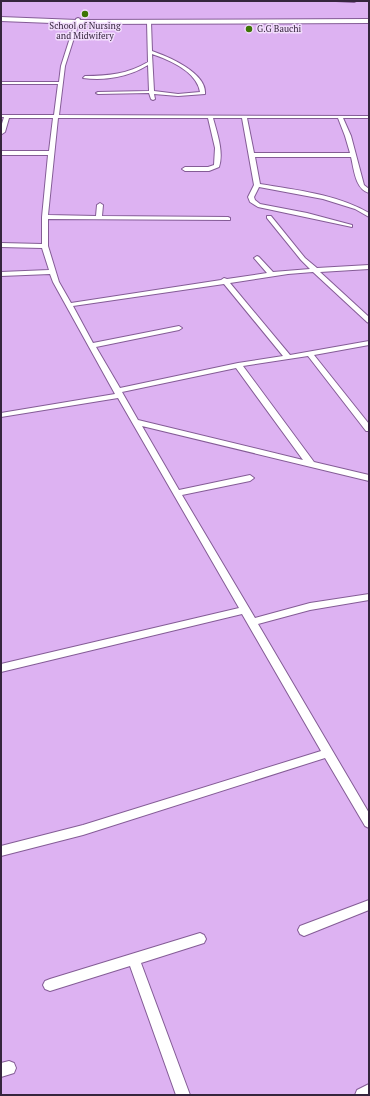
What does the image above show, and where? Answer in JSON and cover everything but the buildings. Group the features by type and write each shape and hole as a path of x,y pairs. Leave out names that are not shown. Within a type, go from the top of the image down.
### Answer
{"main road":[{"path":"1,18 149,22 369,20"},
{"path":"78,21 369,20"}],"street":[{"path":"311,1 319,1"},
{"path":"338,1 354,1"},
{"path":"78,21 63,66 51,153 45,217 45,246 56,282 91,346 328,753 364,807 369,823"},
{"path":"149,22 151,34 151,92 153,99"},
{"path":"98,93 151,92 194,95 202,94 203,91 200,82 181,67 161,55 150,52"},
{"path":"85,77 119,76 143,67 150,62"},
{"path":"1,83 61,83"},
{"path":"1,116 369,117"},
{"path":"2,132 7,116"},
{"path":"185,169 209,169 217,166 218,146 210,117"},
{"path":"244,117 257,185 251,197 252,201 258,205 350,226"},
{"path":"340,117 348,136 361,185 365,190 369,191"},
{"path":"1,153 51,153"},
{"path":"252,155 353,155"},
{"path":"257,185 324,197 357,208 369,215"},
{"path":"99,218 100,205"},
{"path":"45,217 228,219"},
{"path":"268,217 303,259 369,320"},
{"path":"1,245 45,246"},
{"path":"256,258 271,274"},
{"path":"69,305 271,274 369,267"},
{"path":"1,274 53,272"},
{"path":"224,280 288,357"},
{"path":"91,346 179,328"},
{"path":"1,414 119,393 238,365 340,349 369,342"},
{"path":"309,353 369,429"},
{"path":"238,365 310,463"},
{"path":"136,422 369,478"},
{"path":"177,492 250,478"},
{"path":"252,622 295,608 369,596"},
{"path":"1,668 246,610"},
{"path":"1,851 83,830 328,753"},
{"path":"304,930 369,905"},
{"path":"50,985 200,939"},
{"path":"134,960 183,1095"},
{"path":"362,1095 369,1091"}],"place":[{"name":"School of Nursing and Midwifery","path":"85,14"},
{"name":"G.G Bauchi","path":"249,29"}]}
